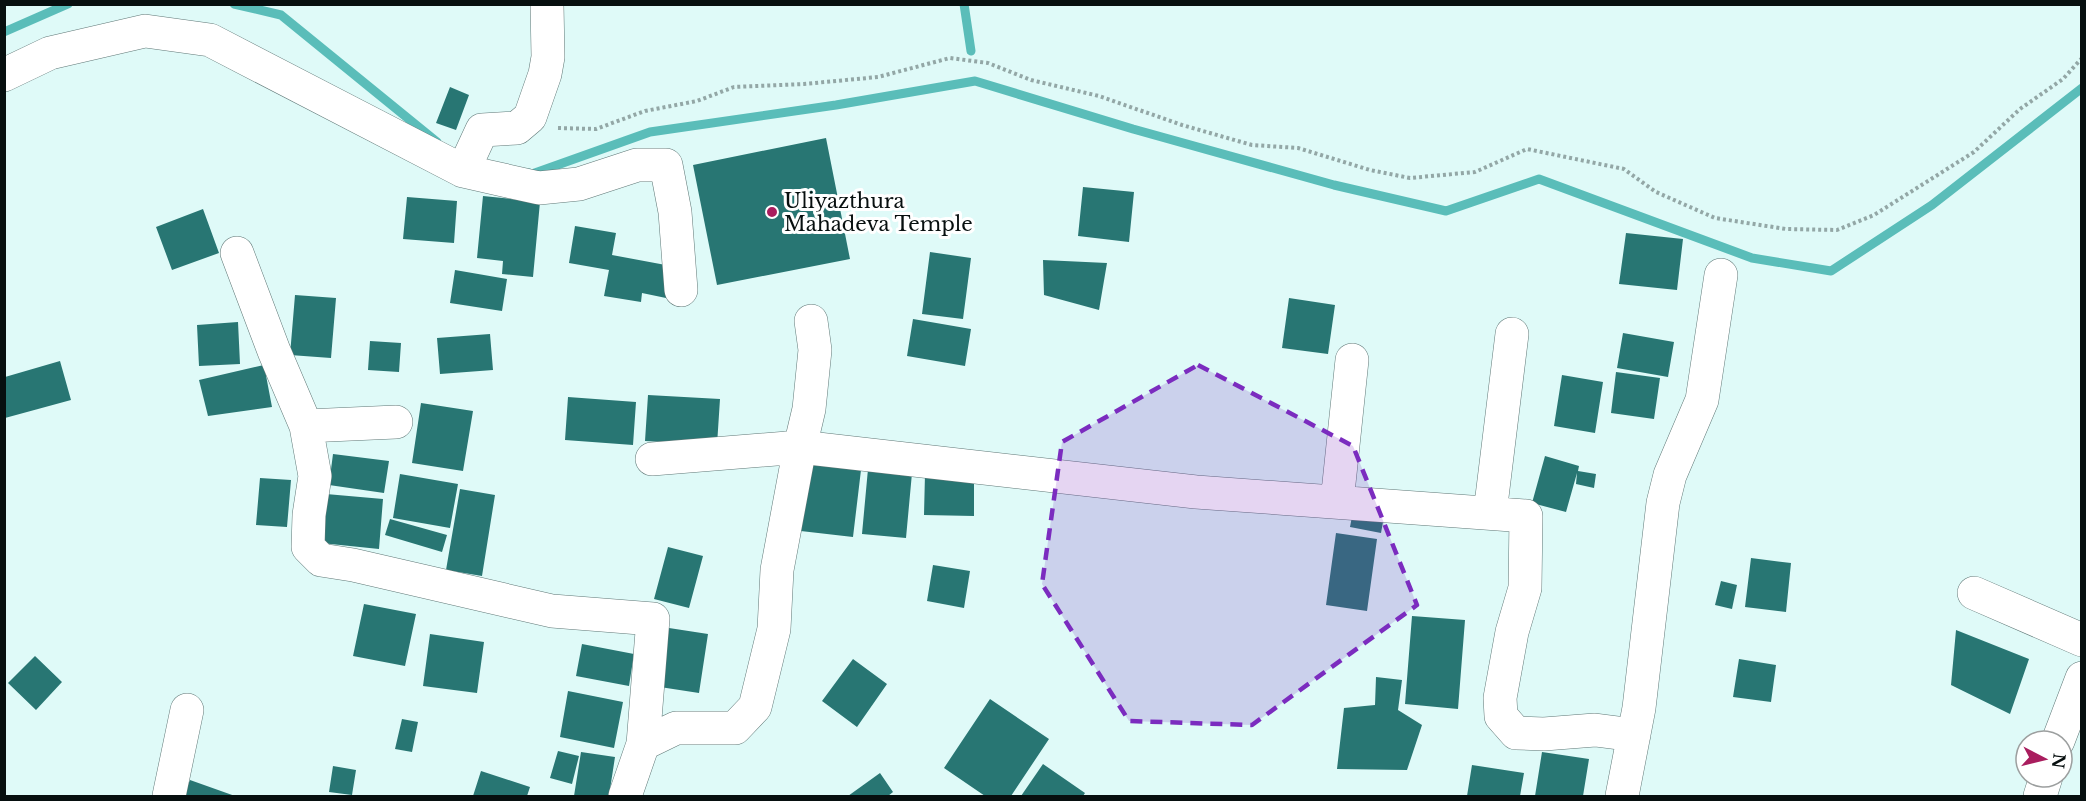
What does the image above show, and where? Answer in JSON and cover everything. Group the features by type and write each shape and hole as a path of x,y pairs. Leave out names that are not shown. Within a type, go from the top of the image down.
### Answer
{"street":[{"path":"465,166 482,130 517,128 530,117 544,74 549,41 547,4"},
{"path":"4,75 50,53 145,31 210,40 465,166 539,188 579,184 637,165 666,165 675,212 681,290"},
{"path":"237,253 274,351 306,426 315,476 309,515 308,547 321,560 353,565 552,610 653,619 643,744 625,796"},
{"path":"1622,796 1639,708 1663,503 1670,475 1702,400 1721,274"},
{"path":"643,744 676,728 735,728 755,707 774,629 777,570 809,409 814,350 811,321"},
{"path":"1490,513 1512,334"},
{"path":"1337,502 1352,360"},
{"path":"306,426 396,422"},
{"path":"652,459 800,447 1196,492 1526,516 1525,588 1512,632 1500,698 1501,716 1516,733 1544,734 1595,730 1634,735"},
{"path":"1974,593 2082,640"},
{"path":"2063,729 2082,678"},
{"path":"169,796 187,710"}],"path":[{"path":"517,128 596,129 645,111 697,101 734,87 804,84 878,77 950,58 987,63 1031,80 1099,96 1182,125 1252,145 1298,148 1370,170 1410,178 1475,172 1527,148 1624,169 1656,192 1715,218 1786,229 1838,230 1874,215 1974,152 2019,109 2063,79 2082,58"}],"highlighted area":[{"path":"1198,365 1353,446 1417,605 1252,725 1129,721 1042,584 1062,442"}],"building":[{"path":"450,87 469,95 456,130 436,123"},
{"name":"Uliyazthura Mahadeva Temple","path":"826,138 850,259 717,285 693,165"},
{"path":"1083,187 1134,192 1129,242 1078,236"},
{"path":"483,196 540,202 533,277 502,274 503,261 477,258"},
{"path":"407,197 457,201 454,243 403,239"},
{"path":"203,209 219,253 172,270 156,227"},
{"path":"575,226 616,233 612,255 671,266 666,298 642,293 641,302 604,296 609,270 569,263"},
{"path":"1626,233 1683,239 1677,290 1619,284"},
{"path":"930,252 971,258 963,319 922,314"},
{"path":"1043,260 1107,263 1099,310 1044,295"},
{"path":"455,270 507,279 502,311 450,303"},
{"path":"295,295 336,298 331,358 290,355"},
{"path":"1289,298 1335,305 1328,354 1282,348"},
{"path":"913,319 971,329 965,366 907,356"},
{"path":"238,322 240,364 199,366 197,325"},
{"path":"1623,333 1674,342 1668,377 1617,368"},
{"path":"490,334 493,370 440,374 437,338"},
{"path":"370,341 401,343 399,372 368,370"},
{"path":"60,361 71,400 5,418 5,377"},
{"path":"264,365 272,407 208,416 199,380"},
{"path":"1616,372 1660,378 1654,419 1611,413"},
{"path":"1562,375 1603,382 1595,433 1554,426"},
{"path":"648,395 720,399 717,445 645,441"},
{"path":"568,397 636,402 633,445 565,440"},
{"path":"421,403 473,411 463,471 412,463"},
{"path":"333,454 389,461 384,493 329,485"},
{"path":"1545,456 1579,466 1578,471 1596,474 1594,488 1576,484 1577,473 1566,512 1532,503"},
{"path":"800,462 861,470 853,537 792,530"},
{"path":"868,469 912,473 906,538 862,534"},
{"path":"400,474 458,484 450,528 393,518"},
{"path":"925,474 974,476 974,516 924,515"},
{"path":"260,478 291,480 287,527 256,525"},
{"path":"460,489 495,495 482,576 446,570"},
{"path":"326,494 383,499 379,549 321,543"},
{"path":"1354,506 1385,511 1381,533 1350,527"},
{"path":"390,519 447,535 442,552 385,535"},
{"path":"1336,533 1377,539 1367,611 1326,605"},
{"path":"668,547 703,556 689,608 654,599"},
{"path":"1751,558 1791,563 1786,612 1745,607"},
{"path":"933,565 970,571 964,608 927,601"},
{"path":"1721,581 1737,585 1732,609 1715,605"},
{"path":"364,604 416,614 405,666 353,656"},
{"path":"1412,616 1465,620 1458,709 1405,704"},
{"path":"669,628 708,634 699,693 660,687"},
{"path":"1956,630 2029,659 2010,714 1951,685"},
{"path":"430,634 484,642 477,693 423,686"},
{"path":"582,644 634,654 629,686 576,676"},
{"path":"35,656 62,682 36,710 8,683"},
{"path":"853,659 887,684 857,727 822,701"},
{"path":"1739,659 1776,665 1771,702 1733,697"},
{"path":"1376,677 1402,680 1398,710 1422,725 1407,770 1337,769 1344,708 1375,705"},
{"path":"568,691 623,702 614,748 560,737"},
{"path":"990,699 1049,739 1011,796 985,796 944,768"},
{"path":"402,719 418,722 412,752 395,749"},
{"path":"558,751 579,756 572,784 550,778"},
{"path":"581,752 615,757 609,796 574,796"},
{"path":"1542,752 1589,759 1583,796 1535,796"},
{"path":"1043,764 1085,793 1083,796 1021,796"},
{"path":"1472,765 1524,773 1520,796 1467,796"},
{"path":"333,766 356,770 352,795 329,792"},
{"path":"481,771 530,787 527,796 473,796"},
{"path":"880,773 893,792 888,796 848,796"},
{"path":"190,780 235,796 183,796"}],"waterway":[{"path":"4,32 68,4"},
{"path":"234,4 281,15 437,142"},
{"path":"964,4 971,51"},
{"path":"529,173 532,174 650,132 836,105 975,81 1133,129 1334,185 1446,211 1539,179 1752,258 1831,271 1932,205 2082,88"}],"place":[{"name":"Uliyazthura Mahadeva Temple","path":"772,212"}]}
